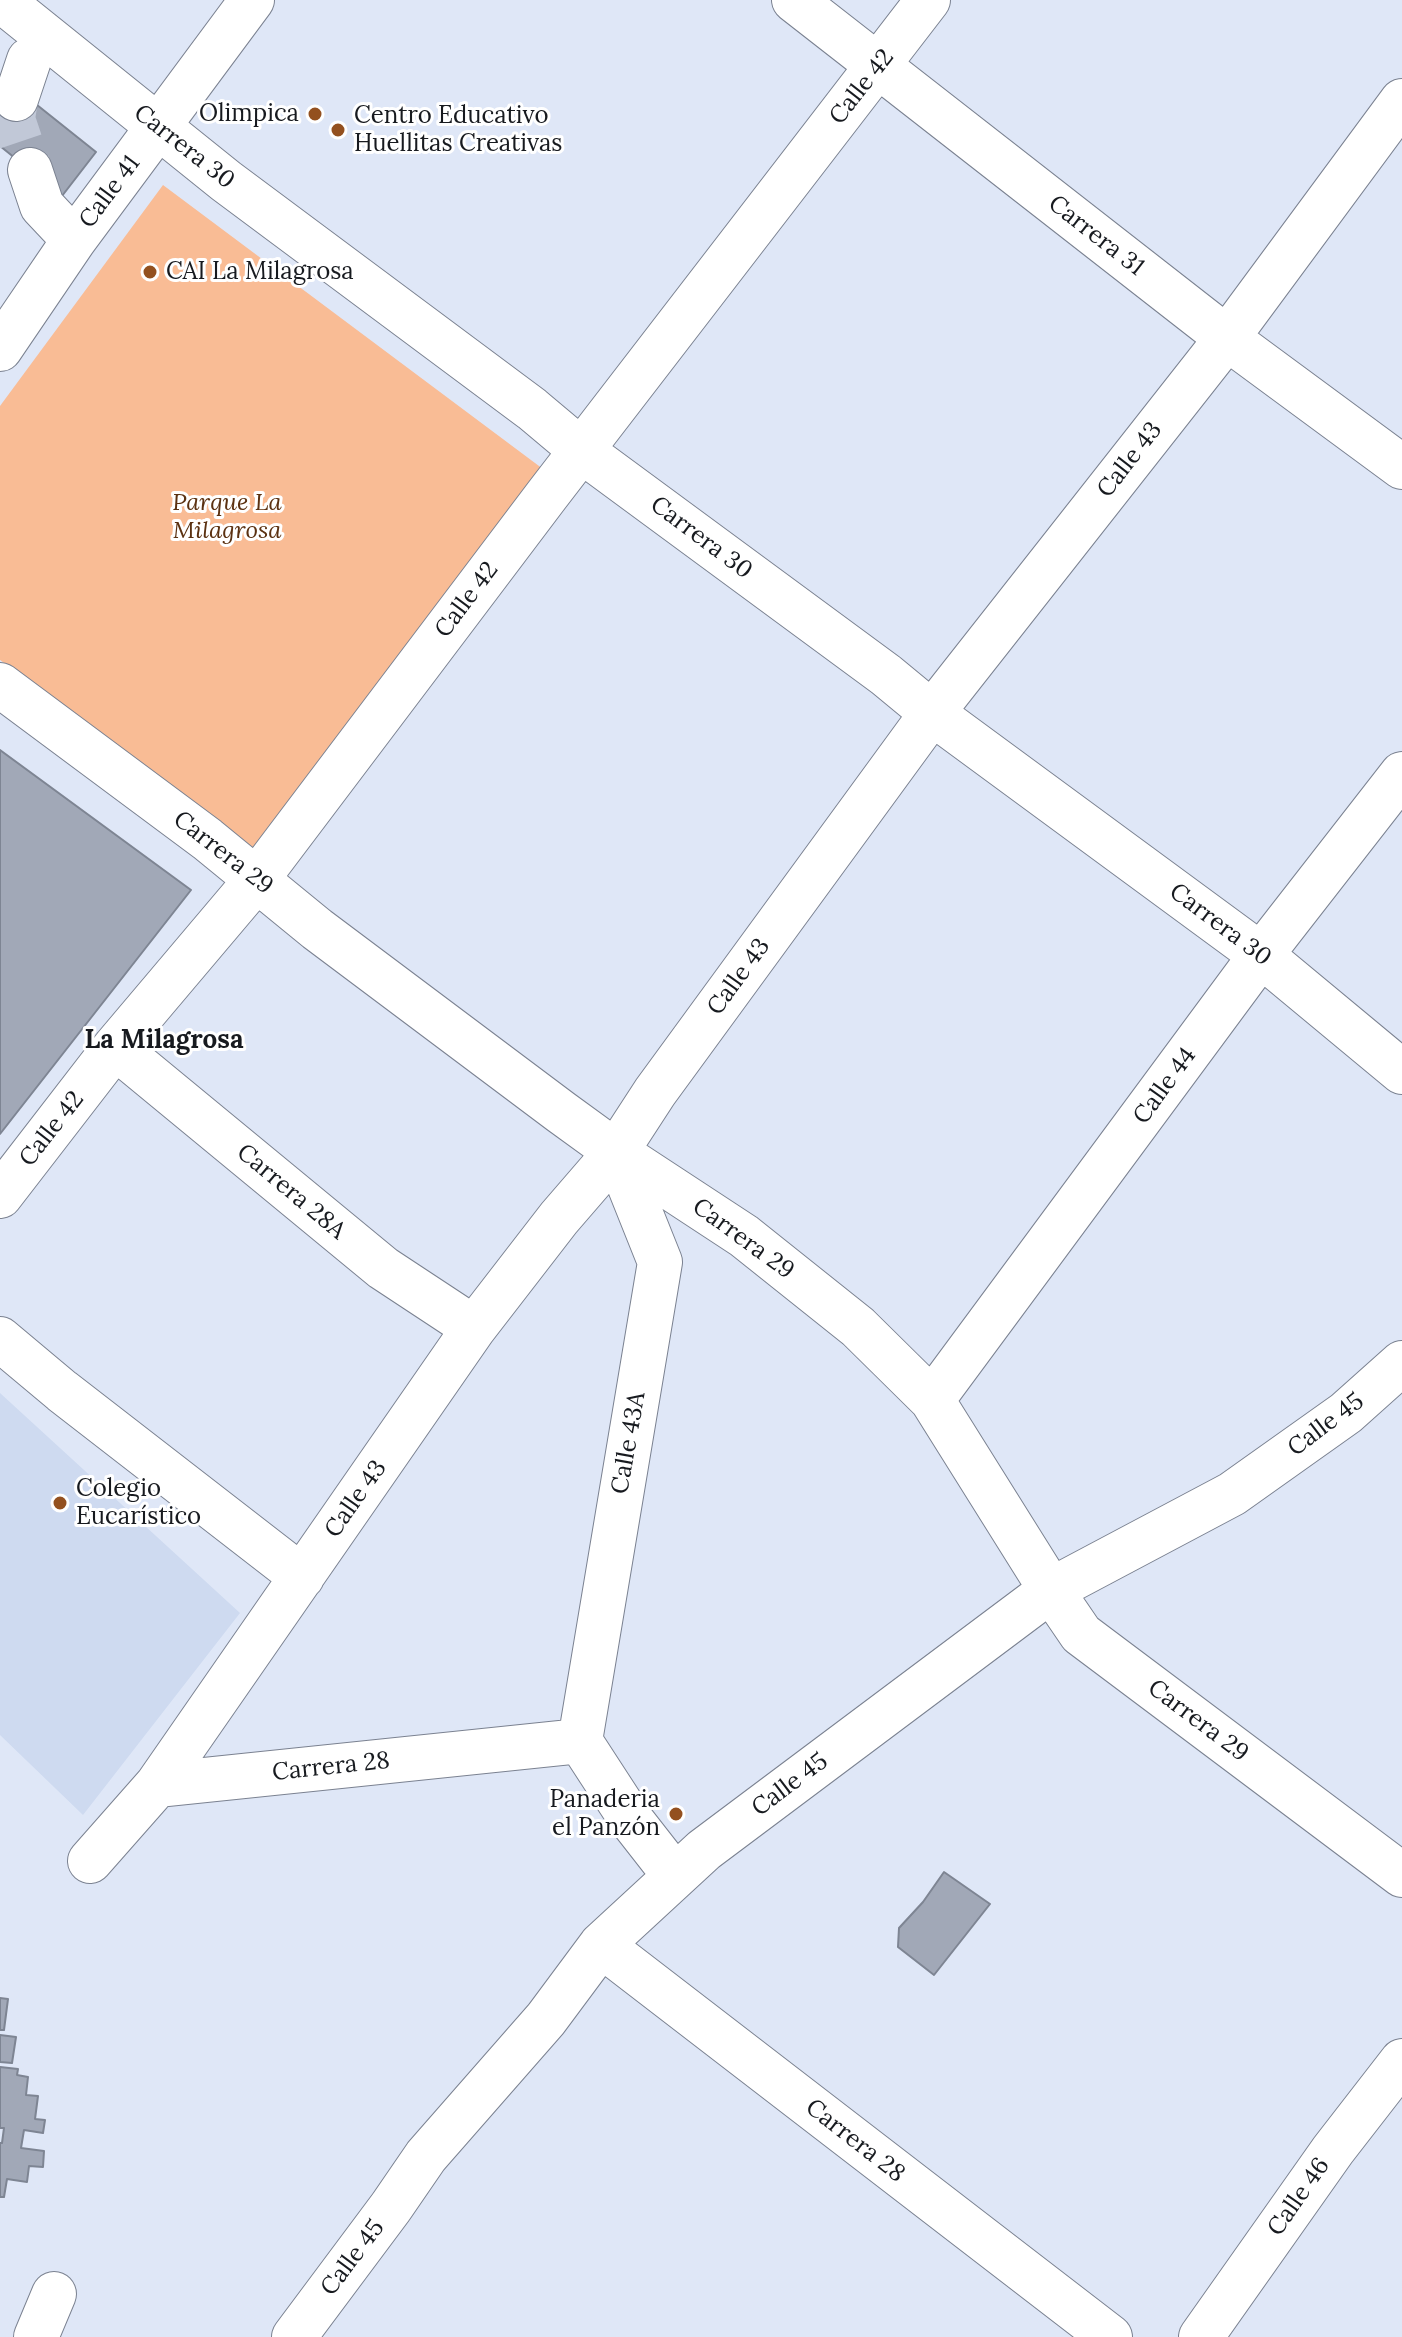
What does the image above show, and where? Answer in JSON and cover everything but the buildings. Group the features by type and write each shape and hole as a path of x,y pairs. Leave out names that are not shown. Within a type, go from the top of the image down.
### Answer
{"street":[{"name":"Carrera 30","path":"1,0 226,181 532,409 582,451 1261,955 1402,1072"},
{"name":"Calle 41","path":"4,334 252,0"},
{"name":"Carrera 31","path":"794,0 1227,338 1402,467"},
{"name":"Calle 42","path":"0,1196 115,1047 257,879 928,0"},
{"name":"Calle 43","path":"90,1861 157,1785 474,1328 559,1218 616,1152 655,1092 932,713 1227,338 1402,101"},
{"path":"30,170 42,206 74,240"},
{"name":"Carrera 29","path":"0,685 195,830 317,929 616,1152 744,1236 858,1327 932,1400 1081,1634 1402,1875"},
{"name":"Calle 44","path":"932,1400 1261,955 1402,774"},
{"name":"Carrera 28A","path":"115,1047 383,1268 474,1328"},
{"name":"Calle 43A","path":"580,1741 660,1262 616,1152"},
{"path":"0,1339 62,1391 302,1577"},
{"name":"Calle 45","path":"294,2337 426,2156 546,2019 601,1945 704,1850 1051,1590 1232,1494 1346,1413 1402,1363"},
{"path":"580,1741 632,1821 675,1876"},
{"name":"Carrera 28","path":"157,1785 580,1741"},
{"name":"Carrera 28","path":"601,1945 1110,2337"},
{"name":"Calle 46","path":"1201,2337 1333,2150 1388,2106 1402,2061"},
{"path":"36,2337 54,2294"}],"shaded area":[{"name":"Colegio Eucarístico","path":"0,1393 240,1613 83,1815 0,1735"}],"green space":[{"name":"Parque La Milagrosa","path":"163,185 543,469 259,854 0,660 0,406"}],"tunnel":[{"path":"16,99 13,119 30,170"}],"place":[{"name":"Olimpica","path":"315,114"},
{"name":"Centro Educativo Huellitas Creativas","path":"338,130"},
{"name":"CAI La Milagrosa","path":"150,272"},
{"name":"Colegio Eucarístico","path":"60,1503"},
{"name":"Panaderia el Panzón","path":"676,1814"}],"district":[{"name":"La Milagrosa","path":"164,1041"}]}
